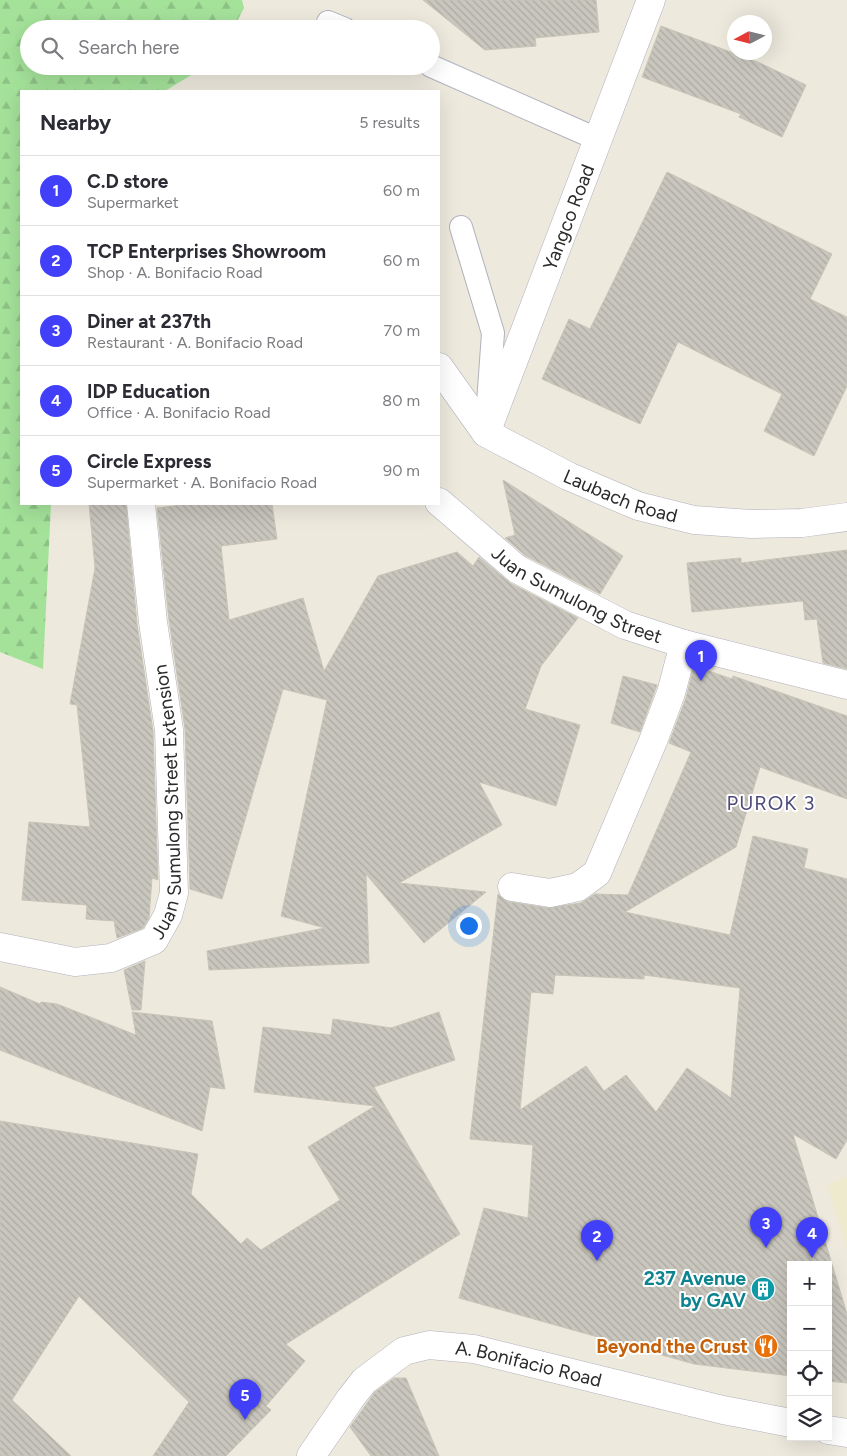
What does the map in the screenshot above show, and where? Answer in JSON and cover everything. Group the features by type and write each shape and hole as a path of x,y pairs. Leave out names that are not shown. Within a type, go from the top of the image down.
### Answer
{"street":[{"name":"Yangco Road","path":"486,433 651,0"},
{"name":"Laubach Road","path":"440,368 486,433 568,476 638,506 694,520 760,524 802,523 847,517"},
{"name":"Juan Sumulong Street","path":"440,503 517,569 625,625 684,644 847,685"},
{"name":"Juan Sumulong Street Extension","path":"0,947 75,962 111,958 154,940 168,915 174,894 169,730 153,622 142,505"},
{"path":"512,887 550,893 578,888 598,873 653,741 671,693 684,644"},
{"name":"A. Bonifacio Road","path":"311,1456 364,1381 404,1351 429,1346 474,1348 723,1410 787,1422"},
{"path":"832,1431 847,1433"}],"lane":[{"path":"440,70 597,139"},
{"path":"461,227 493,333 486,433"}],"shaded area":[{"path":"847,1177 847,1248 827,1184"}],"green space":[{"path":"0,0 242,0 244,8 238,20 20,20 20,75 191,75 167,90 20,90 20,505 51,505 43,669 0,652"}],"building":[{"path":"423,0 596,0 599,32 535,38 536,46 485,50"},
{"path":"661,26 727,51 727,60 752,60 806,85 782,137 739,117 741,114 642,77"},
{"path":"667,172 832,254 810,299 847,317 847,386 814,456 764,431 782,394 678,342 640,424 542,379 569,319 590,329"},
{"path":"503,480 623,556 600,594 526,556 505,538 515,535"},
{"path":"89,505 126,505 137,624 153,731 158,880 152,878 149,918 143,928 117,938 114,921 86,919 87,905 22,900 29,822 90,827 77,705 70,704 95,568"},
{"path":"181,505 272,505 277,539 221,546 229,620 303,598 324,671 378,576 457,552 473,566 479,557 510,583 578,618 541,666 525,709 580,725 556,806 479,782 502,825 399,883 486,892 424,943 366,874 369,963 209,970 207,951 325,928 281,916 327,700 283,689 222,899 190,889 185,729 169,620 157,508"},
{"path":"847,550 847,669 823,663 817,619 805,620 803,601 692,612 687,563 741,558 741,563"},
{"path":"694,666 732,679 733,676 847,716 847,799 760,767 736,847 625,912 730,935 753,836 808,849 804,868 847,879 847,1140 836,1159 793,1134 831,1261 787,1261 787,1376 694,1364 459,1298 484,1208 528,1218 533,1145 470,1139 498,894 510,902 548,908 581,903 595,894 628,895 691,752 669,743 686,698","holes":["555,975 644,979 644,975 740,988 731,1098 687,1068 656,1112 626,1075 604,1091 586,1066 520,1110 531,992 553,994"]},
{"path":"623,676 657,685 640,732 611,723"},
{"path":"145,961 141,1010 132,1010 124,970"},
{"path":"0,987 40,1004 41,1002 57,1004 136,1035 132,1012 212,1021 225,1089 210,1087 202,1131 0,1050"},
{"path":"439,1012 455,1060 374,1087 460,1234 286,1344 305,1361 266,1406 271,1410 226,1456 153,1456 189,1402 79,1296 12,1400 71,1456 0,1456 0,1121 198,1154 191,1194 241,1244 247,1238 261,1250 340,1200 308,1147 375,1106 254,1092 263,1027 331,1035 333,1019 391,1028"},
{"path":"832,1264 847,1314 847,1383 832,1381"},
{"path":"394,1378 406,1378 439,1456 371,1456 350,1427 375,1392"}],"place":[{"name":"C.D store","path":"701,681"},
{"name":"Diner at 237th","path":"766,1248"},
{"name":"IDP Education","path":"812,1258"},
{"name":"TCP Enterprises Showroom","path":"597,1261"},
{"name":"237 Avenue by GAV","path":"763,1289"},
{"name":"Beyond the Crust","path":"766,1346"},
{"name":"Circle Express","path":"245,1420"}],"district":[{"name":"PUROK 3","path":"771,803"}]}
